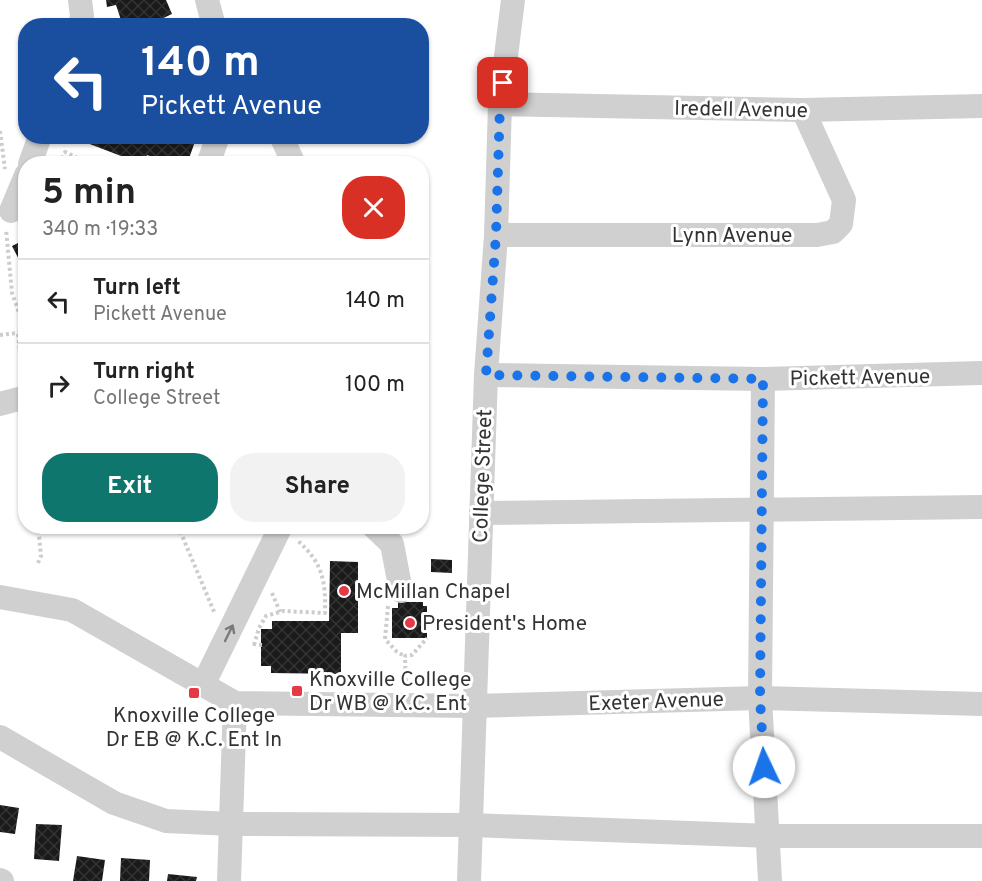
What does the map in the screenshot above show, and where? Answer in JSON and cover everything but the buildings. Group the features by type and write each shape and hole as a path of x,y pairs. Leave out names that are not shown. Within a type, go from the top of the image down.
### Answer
{"street":[{"path":"80,0 81,18"},
{"path":"207,0 212,18"},
{"name":"College Street","path":"469,881 486,375 496,235 500,104 513,0"},
{"name":"Iredell Avenue","path":"500,104 803,110 982,106"},
{"name":"Lynn Avenue","path":"496,235 817,235 833,232 841,224 844,200 803,110"},
{"path":"12,212 18,196"},
{"name":"Pickett Avenue","path":"486,375 763,379 982,374"},
{"path":"763,379 760,698 770,881"},
{"path":"0,404 18,395"},
{"path":"481,513 982,507"},
{"path":"203,685 278,534"},
{"path":"381,534 392,544 400,591"},
{"path":"0,597 72,610 235,703 229,881"},
{"name":"Exeter Avenue","path":"235,703 474,706 760,698 982,704"},
{"path":"0,737 114,803 166,821 231,824 471,825 768,836 982,836"}],"path":[{"path":"12,212 6,224 12,293 18,310"},
{"path":"0,335 18,334"},
{"path":"38,563 41,556 39,534"},
{"path":"181,534 225,640"},
{"path":"254,645 259,628 266,616 283,611 325,613 323,582 315,559 297,540 288,534"},
{"path":"400,591 390,592 385,639 397,652 405,656 418,651 427,638"},
{"path":"405,656 407,706"}],"place":[{"name":"McMillan Chapel","path":"344,591"},
{"name":"President's Home","path":"410,623"},
{"name":"Knoxville College Dr WB @ K.C. Ent","path":"297,691"},
{"name":"Knoxville College Dr EB @ K.C. Ent In","path":"194,693"}],"route":[{"path":"503,83 500,104 496,235 486,375 763,379 760,698 764,767"}]}
